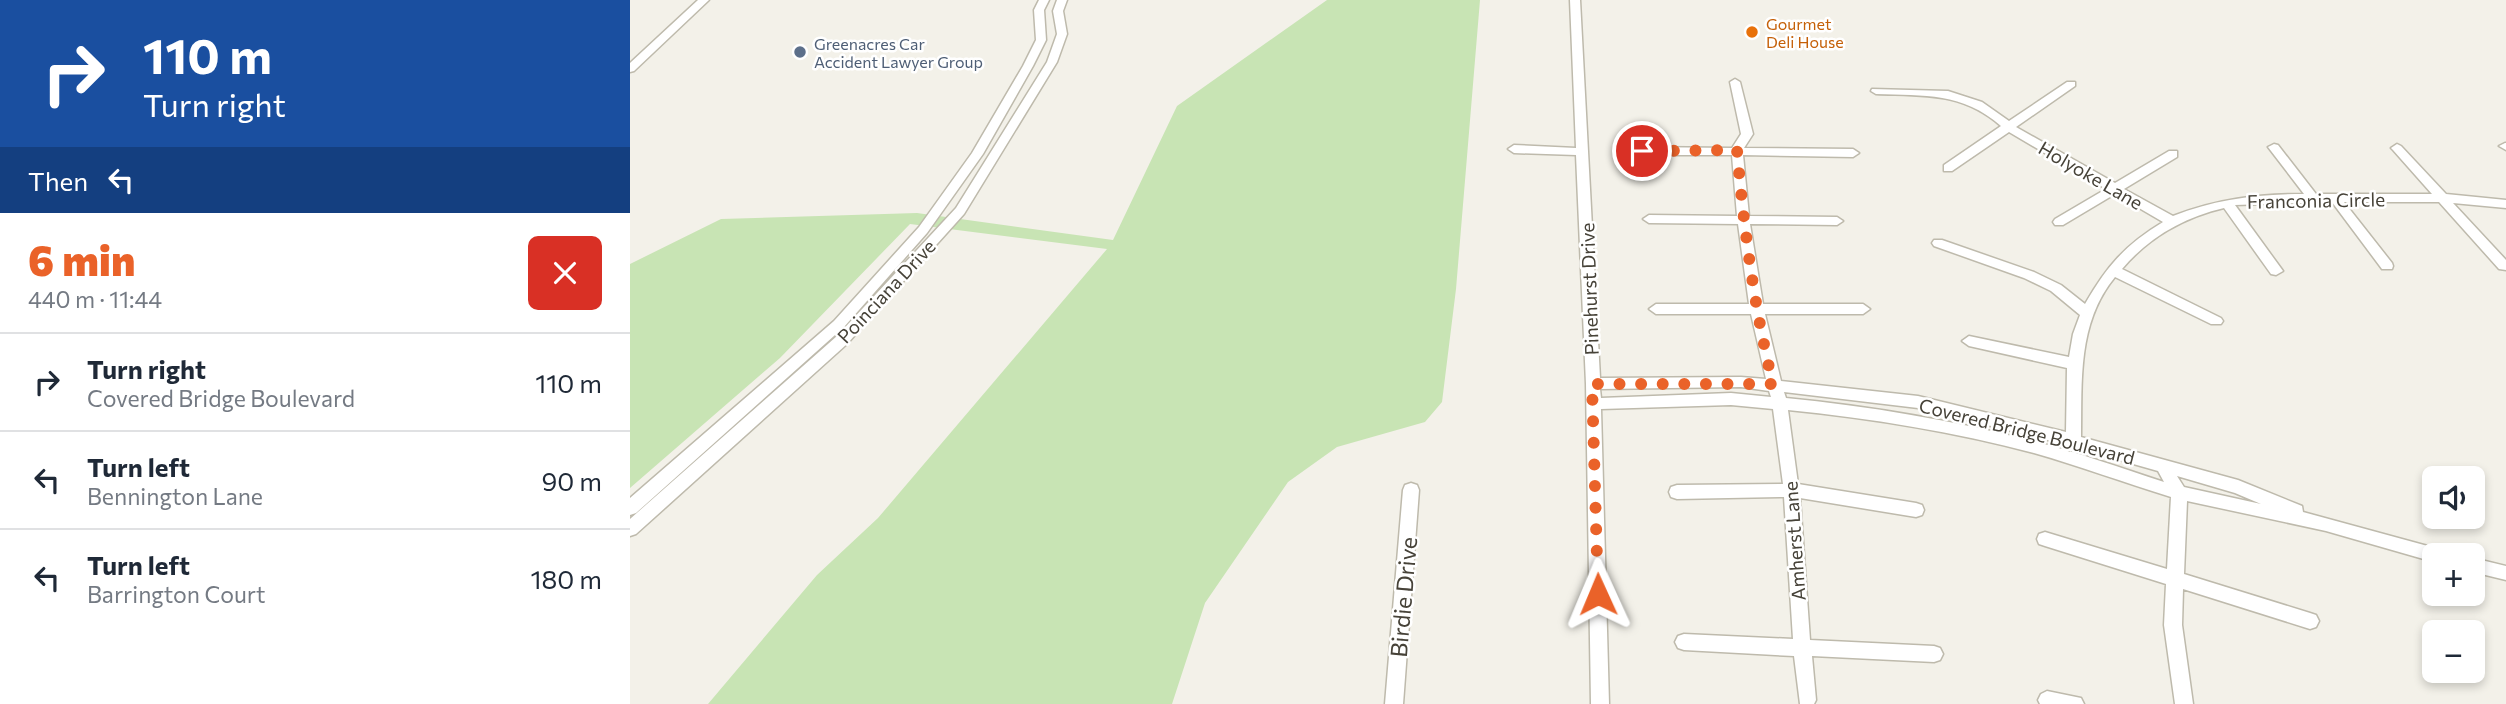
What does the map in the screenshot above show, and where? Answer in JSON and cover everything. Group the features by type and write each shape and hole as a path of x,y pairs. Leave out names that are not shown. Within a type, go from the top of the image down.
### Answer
{"street":[{"path":"630,69 704,0"},
{"name":"Poinciana Drive","path":"630,508 839,324 920,233 977,154 1028,66 1041,40 1039,10 1044,0"},
{"name":"Poinciana Drive","path":"630,529 842,340 960,211 1052,62 1062,34 1058,10 1062,0"},
{"name":"Pinehurst Drive","path":"1575,0 1593,404 1601,704"},
{"name":"Amherst Lane","path":"1735,82 1747,134 1737,150 1743,219 1757,307 1773,384 1780,403 1792,489 1800,647 1807,703"},
{"path":"1948,168 2071,84"},
{"name":"Holyoke Lane","path":"1876,91 1963,96 1988,107 2010,128 2173,222"},
{"path":"2274,147 2314,198"},
{"path":"2397,148 2504,266"},
{"path":"1514,149 1583,152"},
{"path":"1642,151 1853,153"},
{"path":"2059,222 2173,154"},
{"name":"Franconia Circle","path":"2065,457 2073,440 2074,364 2087,313 2112,270 2138,244 2173,222 2227,203 2314,198 2443,199 2506,204"},
{"path":"2335,198 2388,265"},
{"path":"2227,203 2276,271"},
{"path":"1649,219 1837,221"},
{"path":"1938,243 2029,275 2056,288 2087,313"},
{"path":"2112,270 2216,321"},
{"path":"1656,309 1863,309"},
{"path":"1969,341 2074,364"},
{"name":"Covered Bridge Boulevard","path":"1592,384 1773,384 1918,402 2073,440 2238,486 2326,524"},
{"name":"Covered Bridge Boulevard","path":"1593,404 1731,398 1930,425 2065,457 2179,493 2326,524 2422,551"},
{"path":"2164,467 2179,493 2173,625 2184,704"},
{"path":"1677,492 1792,489 1916,510"},
{"name":"Birdie Drive","path":"1394,704 1411,490"},
{"path":"2045,539 2310,621"},
{"path":"2485,568 2506,573"},
{"path":"1684,642 1934,654"},
{"path":"2048,699 2074,704"}],"green space":[{"path":"1327,0 1480,0 1456,289 1442,402 1425,422 1337,447 1288,482 1205,603 1172,704 708,704 817,575 878,518 1107,249 910,224 780,358 630,488 630,264 721,219 917,213 1113,240 1177,106"}],"place":[{"name":"Gourmet Deli House","path":"1752,32"},
{"name":"Greenacres Car Accident Lawyer Group","path":"800,52"}],"route":[{"path":"1598,594 1592,384 1773,384 1762,337 1743,219 1737,150 1642,151"}]}
